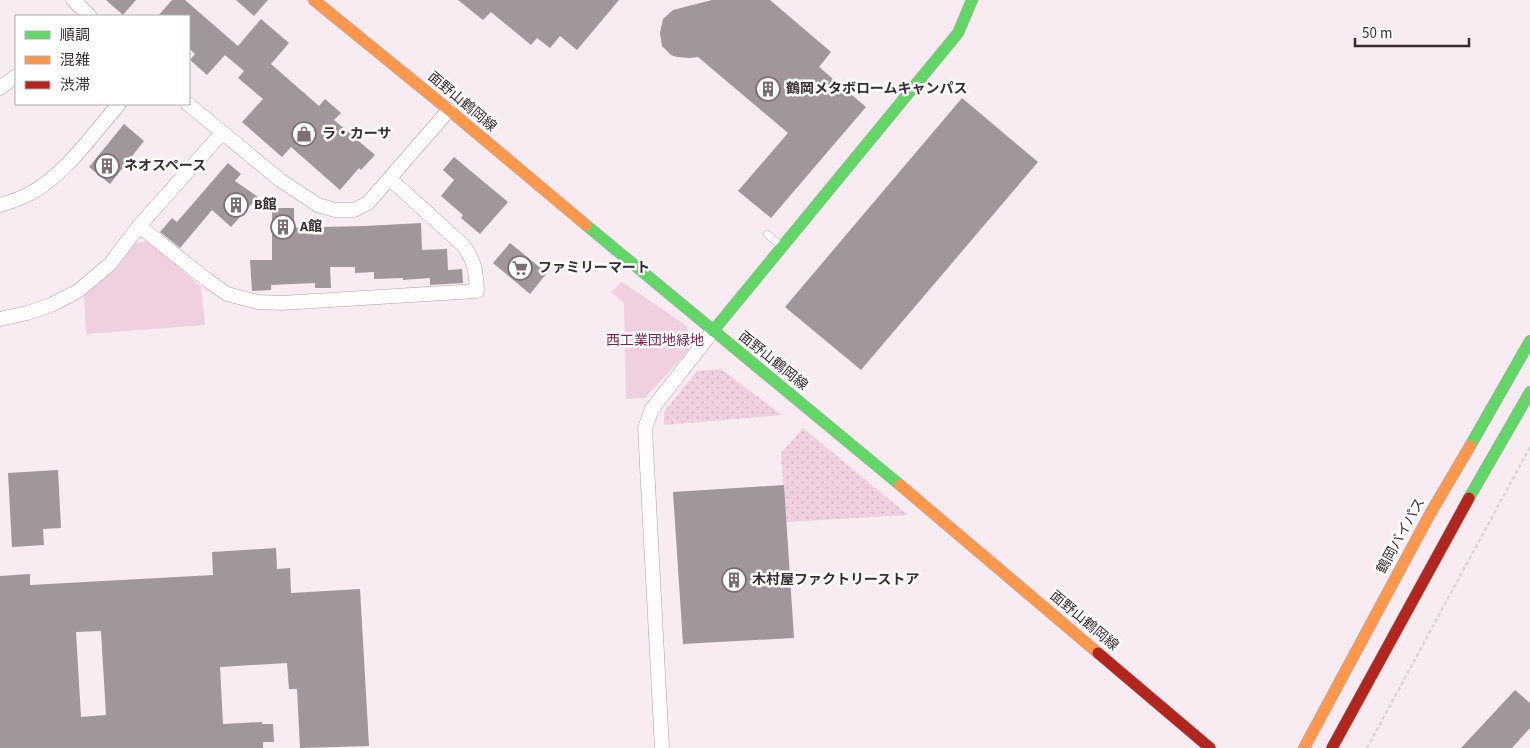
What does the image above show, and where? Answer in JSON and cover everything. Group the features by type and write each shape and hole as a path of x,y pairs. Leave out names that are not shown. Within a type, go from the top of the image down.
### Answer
{"main road":[{"name":"面野山鶴岡線","path":"314,0 910,493 1210,748"},
{"path":"713,331 958,33 972,0"},
{"name":"鶴岡バイパス","path":"1304,748 1430,514 1530,341"},
{"path":"1332,748 1456,520 1530,392"}],"street":[{"path":"0,88 15,77"},
{"path":"0,205 30,194 49,180 72,160 118,105"},
{"path":"189,105 280,180 318,205 335,210 354,210 368,203 449,110"},
{"path":"0,319 27,314 51,306 78,291 110,264 140,226 222,134"},
{"path":"140,226 206,280 227,294 258,302 281,303 477,291 473,260 464,246 390,179"},
{"path":"662,748 645,428 652,409 713,331"}],"lane":[{"path":"767,234 783,247"}],"path":[{"path":"1367,748 1530,447"}],"green space":[{"path":"148,241 201,287 205,325 86,334 84,295 116,269 135,243"},
{"name":"西工業団地緑地","path":"622,282 687,326 689,337 688,351 645,398 626,399 624,303 611,292"},
{"path":"721,369 782,415 664,425 664,412 697,371"},
{"path":"803,428 908,515 786,522 781,453"}],"building":[{"path":"106,0 136,0 123,15"},
{"path":"172,0 185,0 238,46 261,19 289,43 271,64 319,106 325,99 341,113 334,120 375,155 361,170 359,168 340,190 291,147 282,157 242,122 263,99 238,78 244,71 225,55 207,75 190,60 195,54 190,49 190,15 159,15"},
{"path":"236,0 268,0 254,16"},
{"path":"458,0 619,0 577,50 560,36 550,48 537,38 531,45 491,12 483,20"},
{"name":"鶴岡メタボロームキャンパス","path":"712,0 770,0 831,52 819,67 866,107 771,218 738,191 788,133 698,57 677,57 671,55 662,46 660,33 663,19 673,10"},
{"path":"962,98 1038,162 861,370 785,307"},
{"path":"124,124 144,141 110,184 89,167"},
{"path":"454,157 508,202 480,234 461,218 463,215 441,196 454,180 443,170"},
{"path":"228,163 241,174 235,181 258,197 231,227 212,210 180,248 160,232 172,218 177,222"},
{"path":"272,208 294,208 294,228 323,225 323,227 421,223 422,250 447,249 448,270 462,269 463,283 430,285 430,278 403,280 403,278 374,279 374,272 355,273 355,267 330,267 331,288 315,288 315,283 271,285 271,290 252,291 250,260 272,260"},
{"name":"ファミリーマート","path":"510,243 547,273 530,294 493,263"},
{"path":"58,470 61,528 43,529 44,545 12,547 8,473"},
{"name":"木村屋ファクトリーストア","path":"784,485 794,638 683,644 673,492"},
{"path":"276,548 277,569 290,568 291,593 360,589 369,746 300,748 297,689 289,689 287,663 220,667 223,724 262,722 262,724 273,724 274,742 263,742 263,748 0,748 0,576 30,574 30,585 213,575 212,552","holes":["101,631 106,715 81,717 76,632"]},
{"path":"1515,690 1530,703 1530,728 1512,748 1461,748"}],"traffic: fast":[{"path":"713,331 958,33 972,0"},
{"path":"586,225 900,485"},
{"path":"1470,446 1530,341"},
{"path":"1469,498 1530,392"}],"traffic: slow":[{"path":"314,0 586,225"},
{"path":"1304,748 1430,514 1470,446"},
{"path":"900,485 1098,653"}],"traffic: jam":[{"path":"1332,748 1469,498"},
{"path":"1098,653 1210,748"}],"place":[{"name":"鶴岡メタボロームキャンパス","path":"768,89"},
{"name":"ラ・カーサ","path":"304,134"},
{"name":"ネオスペース","path":"107,166"},
{"name":"B館","path":"236,205"},
{"name":"A館","path":"283,227"},
{"name":"ファミリーマート","path":"520,268"},
{"name":"木村屋ファクトリーストア","path":"734,580"}]}
